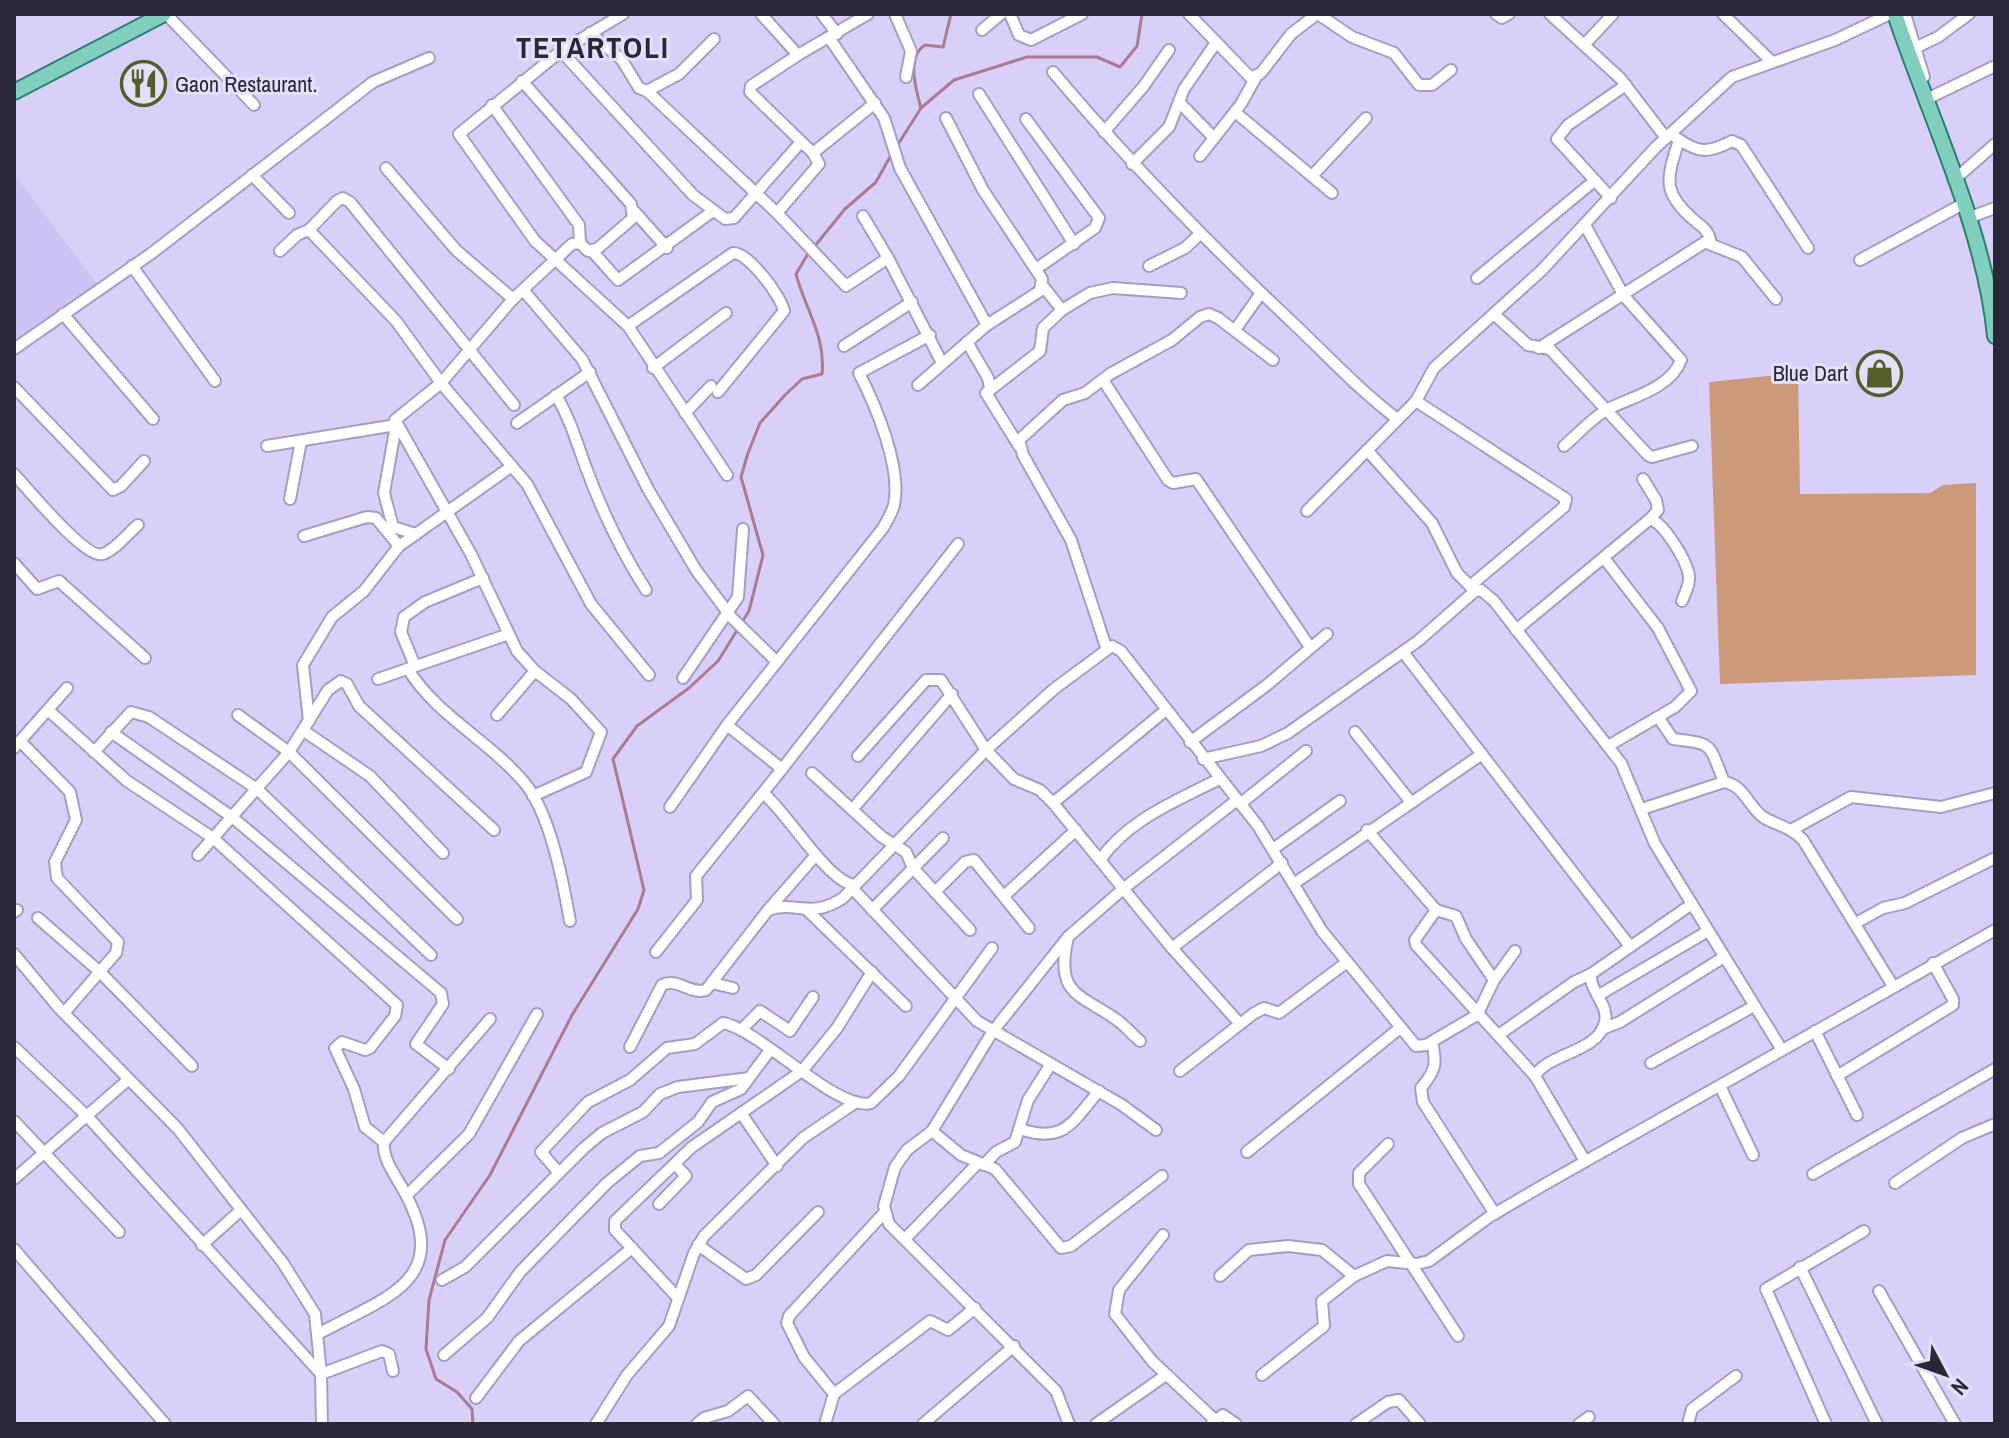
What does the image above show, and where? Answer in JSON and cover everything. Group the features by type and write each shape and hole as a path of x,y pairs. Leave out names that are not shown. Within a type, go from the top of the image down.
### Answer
{"main road":[{"path":"14,92 165,14"},
{"path":"1896,14 1990,291 1995,336"}],"street":[{"path":"165,14 254,105"},
{"path":"623,14 561,51 522,81 462,129 461,140 535,241 628,326 653,368 727,475"},
{"path":"761,14 798,55"},
{"path":"822,14 875,103 887,126 888,140 900,168 987,325"},
{"path":"777,213 819,164 813,153 750,92 751,86 868,14"},
{"path":"895,14 911,51 906,77"},
{"path":"982,30 1001,14"},
{"path":"1010,14 1019,35 1031,40 1082,14"},
{"path":"1200,156 1291,34 1318,14 1352,37 1394,53 1419,85 1432,85 1451,70"},
{"path":"1496,14 1502,18 1509,14"},
{"path":"1550,14 1626,85 1672,137 1697,152 1711,151 1732,141 1741,145 1808,248"},
{"path":"1584,45 1613,14"},
{"path":"1723,14 1771,61"},
{"path":"1307,511 1416,401 1434,368 1495,315 1732,77 1896,14 1915,48 1946,140 1945,155"},
{"path":"1915,48 1938,37 1969,14"},
{"path":"1190,15 1246,75 1256,77"},
{"path":"590,33 622,60 639,88 647,91 777,213 846,286 888,258"},
{"path":"647,91 679,74 714,39"},
{"path":"1132,164 1169,127 1184,89 1215,44"},
{"path":"1104,132 1169,50"},
{"path":"561,51 693,195 731,220 801,142"},
{"path":"14,349 132,266 373,82 429,58"},
{"path":"1931,97 1995,66"},
{"path":"1053,72 1132,164 1200,234 1361,391 1396,418"},
{"path":"522,81 667,248"},
{"path":"1611,198 1559,144 1558,136 1626,85"},
{"path":"979,94 1074,244"},
{"path":"1179,102 1214,138"},
{"path":"813,153 875,103"},
{"path":"492,105 579,225 580,243"},
{"path":"1235,112 1332,193"},
{"path":"946,118 983,190 1036,269 1043,286 1062,310"},
{"path":"1312,176 1366,118"},
{"path":"1026,119 1099,218 1095,228 1036,269"},
{"path":"1672,137 1670,192 1683,211 1708,233 1707,243"},
{"path":"1954,180 1995,144"},
{"path":"386,168 456,250 513,299"},
{"path":"252,175 289,213"},
{"path":"1477,278 1594,181"},
{"path":"280,251 297,235 309,230 337,201 343,198 350,202 400,260 470,353 514,405"},
{"path":"1860,260 1965,211 1995,208"},
{"path":"592,251 629,223 634,211"},
{"path":"416,534 393,527 384,493 397,415 441,383 470,353 513,299 572,244 580,243 592,251 618,280 667,248 713,211"},
{"path":"863,216 930,335 942,363"},
{"path":"1564,446 1606,411 1654,388 1676,369 1681,360 1624,296 1585,225"},
{"path":"309,230 396,321 441,383 532,491 591,604 649,675"},
{"path":"1149,266 1185,248 1200,234"},
{"path":"1539,348 1707,243"},
{"path":"1707,243 1742,257 1776,299"},
{"path":"628,326 733,253 745,256 774,290 784,311 714,389 685,413"},
{"path":"132,266 215,381"},
{"path":"918,385 987,325 1043,286"},
{"path":"1106,647 1071,540 1019,446 985,397 990,388 1040,351 1044,342 1041,332 1062,310 1090,293 1113,288 1181,293"},
{"path":"524,291 572,344 590,372 648,489 696,570 730,616 777,662"},
{"path":"1235,330 1261,293"},
{"path":"844,346 912,302"},
{"path":"653,368 726,313"},
{"path":"63,314 153,419"},
{"path":"1019,446 1025,433 1058,403 1085,393 1172,340 1200,317 1209,314 1273,360"},
{"path":"1495,315 1528,345 1550,349 1652,457 1692,446"},
{"path":"670,807 727,725 883,528 894,504 891,460 874,402 859,373 930,335"},
{"path":"967,342 988,378 990,388"},
{"path":"517,423 590,372"},
{"path":"1103,380 1168,480 1173,483 1196,479 1310,647"},
{"path":"14,387 113,490 121,486 144,461"},
{"path":"556,395 574,427 584,463 620,548 646,590"},
{"path":"1203,759 1272,742 1403,652 1564,507 1566,499 1416,401"},
{"path":"267,446 396,425"},
{"path":"396,425 483,578 517,651 535,671 571,699 601,732 586,772 533,796"},
{"path":"290,499 301,441"},
{"path":"1367,450 1432,523 1457,573 1472,588 1486,593 1629,776 1655,844 1782,1050"},
{"path":"443,853 357,764 307,726 301,676 310,651 332,617 364,591 399,546 512,466"},
{"path":"14,474 79,543 96,554 104,554 138,525"},
{"path":"1516,630 1658,510 1656,500 1643,479"},
{"path":"304,536 367,517 376,518 399,546"},
{"path":"1650,519 1660,525 1686,567 1689,586 1682,601"},
{"path":"683,678 730,616 738,597 743,529"},
{"path":"656,952 697,900 699,890 696,876 958,544"},
{"path":"1604,558 1658,628 1691,687 1686,699 1608,746"},
{"path":"14,563 37,589 59,581 145,658"},
{"path":"483,578 425,602 404,617 401,632 411,668 452,718 518,775 533,796 563,881 570,921"},
{"path":"378,679 509,634"},
{"path":"1190,742 1327,634"},
{"path":"768,910 808,911 831,906 853,889 986,750 1106,647 1112,646 1121,651 1238,802 1273,849 1322,931 1416,1046 1432,1042 1477,1015 1494,980 1515,951"},
{"path":"1403,652 1629,945"},
{"path":"497,715 535,671"},
{"path":"858,756 926,680 941,680 986,750 1014,779 1040,790 1053,803 1172,948 1240,1024"},
{"path":"198,855 289,752 328,690 341,681 347,684 359,706 494,830"},
{"path":"64,1013 116,953 118,942 57,878 54,869 76,820 70,792 17,745 67,688"},
{"path":"857,804 952,694"},
{"path":"48,710 127,781 213,838 397,1005 395,1016 370,1048 365,1050 342,1042 335,1048 354,1089 365,1127 384,1142 386,1158 407,1195 424,1238 411,1279 395,1292 318,1334"},
{"path":"1053,803 1166,710"},
{"path":"94,752 131,712 141,713 257,789 431,955"},
{"path":"238,715 289,752 457,919"},
{"path":"1658,717 1673,739 1697,739 1710,748 1724,782 1739,789 1760,815 1793,829 1856,923 1893,986"},
{"path":"727,725 782,769"},
{"path":"111,732 232,817 441,993 443,1004 416,1044 449,1069"},
{"path":"1355,732 1410,801"},
{"path":"1069,1424 1061,1398 1014,1346 889,1224 885,1212 889,1176 907,1150 932,1131 993,1031 1068,937 1123,889 1306,751"},
{"path":"1295,883 1367,830 1482,754"},
{"path":"812,773 906,852 913,868 970,930"},
{"path":"1100,860 1131,826 1219,779"},
{"path":"1642,809 1724,782"},
{"path":"763,793 773,801 816,855 841,879 855,885 853,889 872,910 957,999 993,1031 1099,1091 1156,1130"},
{"path":"1793,829 1851,797 1941,807 1995,793"},
{"path":"1273,849 1340,801"},
{"path":"1004,896 1076,830"},
{"path":"1367,830 1436,910 1456,916 1466,939 1494,980"},
{"path":"872,910 943,838"},
{"path":"630,1047 662,985 672,982 700,992 712,983 768,910 816,855"},
{"path":"1856,923 1883,908 1912,900 1995,858"},
{"path":"935,892 970,859 979,864 1029,928"},
{"path":"1172,948 1282,863"},
{"path":"1500,1034 1692,904"},
{"path":"1436,910 1415,940 1416,945 1535,1076 1585,1161"},
{"path":"808,911 906,1006"},
{"path":"38,918 100,972 192,1066"},
{"path":"1262,1375 1324,1326 1322,1301 1354,1276 1387,1261 1429,1261 1495,1214 1585,1161 1995,930"},
{"path":"1599,995 1708,931"},
{"path":"1068,937 1067,973 1075,996 1118,1021 1140,1041"},
{"path":"559,1173 541,1152 588,1102 630,1080 667,1048 695,1044 723,1023 741,1030 802,1071 865,1105 881,1095 957,999 992,948"},
{"path":"14,954 64,1013 178,1129 283,1263 315,1314 322,1424"},
{"path":"1535,1076 1541,1068 1590,1041 1602,1029 1629,1017 1724,957"},
{"path":"1180,1071 1259,1010 1279,1013 1347,962"},
{"path":"1837,1076 1953,1005 1953,999 1933,963"},
{"path":"678,1298 613,1226 615,1221 692,1147 802,1071 837,1028 872,972"},
{"path":"1591,974 1590,980 1605,1012 1602,1029"},
{"path":"712,983 733,988"},
{"path":"741,1030 760,1011 790,1031 813,997"},
{"path":"1651,1063 1754,1006"},
{"path":"407,1195 469,1134 537,1014"},
{"path":"384,1142 490,1019"},
{"path":"1247,1152 1400,1028"},
{"path":"1815,1031 1857,1115"},
{"path":"1432,1042 1436,1070 1421,1088 1423,1102 1495,1214"},
{"path":"14,1047 87,1116 321,1374"},
{"path":"444,1355 487,1318 513,1279 607,1183 640,1156 659,1153 698,1122 707,1106 736,1093 770,1050"},
{"path":"905,1239 981,1165 1015,1142 1028,1100 1051,1064"},
{"path":"1813,1174 1995,1069"},
{"path":"442,1280 465,1267 593,1140 643,1112 660,1094 678,1087 749,1078"},
{"path":"14,1179 129,1079"},
{"path":"1720,1086 1753,1155"},
{"path":"1020,1129 1040,1136 1056,1134 1071,1124 1099,1091"},
{"path":"596,1424 627,1375 669,1326 698,1245 713,1225 803,1138 856,1102"},
{"path":"741,1113 777,1166"},
{"path":"14,1121 119,1232"},
{"path":"1895,1183 1962,1138 1995,1124"},
{"path":"932,1131 981,1165 995,1169 1061,1248 1071,1246 1162,1176"},
{"path":"1388,1144 1359,1173 1359,1184 1458,1336"},
{"path":"659,1204 686,1176 675,1164"},
{"path":"202,1245 241,1210"},
{"path":"698,1245 746,1279 756,1275 818,1212"},
{"path":"834,1394 804,1357 787,1323 789,1316 885,1212"},
{"path":"1826,1424 1766,1295 1768,1285 1864,1231"},
{"path":"1163,1235 1119,1290 1113,1307 1123,1328 1213,1422 1223,1415 1236,1424"},
{"path":"1220,1276 1249,1250 1288,1246 1322,1250 1354,1276"},
{"path":"476,1398 519,1341 632,1248"},
{"path":"14,1249 165,1424"},
{"path":"1800,1267 1877,1424"},
{"path":"1879,1291 1955,1424"},
{"path":"825,1424 834,1394 926,1322 934,1322 948,1330 975,1308"},
{"path":"923,1424 1014,1346"},
{"path":"321,1374 382,1351 389,1354 393,1371"},
{"path":"1096,1424 1166,1375"},
{"path":"1688,1424 1692,1409 1736,1376"},
{"path":"697,1424 704,1418 728,1411 748,1396 774,1424"},
{"path":"1356,1424 1388,1402 1399,1400 1420,1424"},
{"path":"1579,1424 1589,1417"}],"shaded area":[{"path":"14,174 98,285 14,339"},
{"path":"1798,373 1800,494 1930,493 1943,485 1976,483 1976,675 1720,684 1709,382"}],"waterway":[{"path":"921,108 914,74 916,57 925,45 943,47 951,14"},
{"path":"897,146 921,108 954,80 1027,57 1097,57 1120,67 1137,46 1142,14"},
{"path":"814,247 845,209 876,182 891,155"},
{"path":"473,1424 472,1409 457,1392 436,1379 426,1349 429,1300 445,1240 490,1175 572,1015 638,909 644,890 613,759 637,726 689,688 718,661 749,611 763,555 741,477 748,453 760,423 785,395 802,379 822,374 818,335 796,274 809,252"}],"place":[{"name":"Gaon Restaurant.","path":"144,84"},
{"name":"Blue Dart","path":"1879,373"}],"district":[{"name":"TETARTOLI","path":"593,48"}]}
